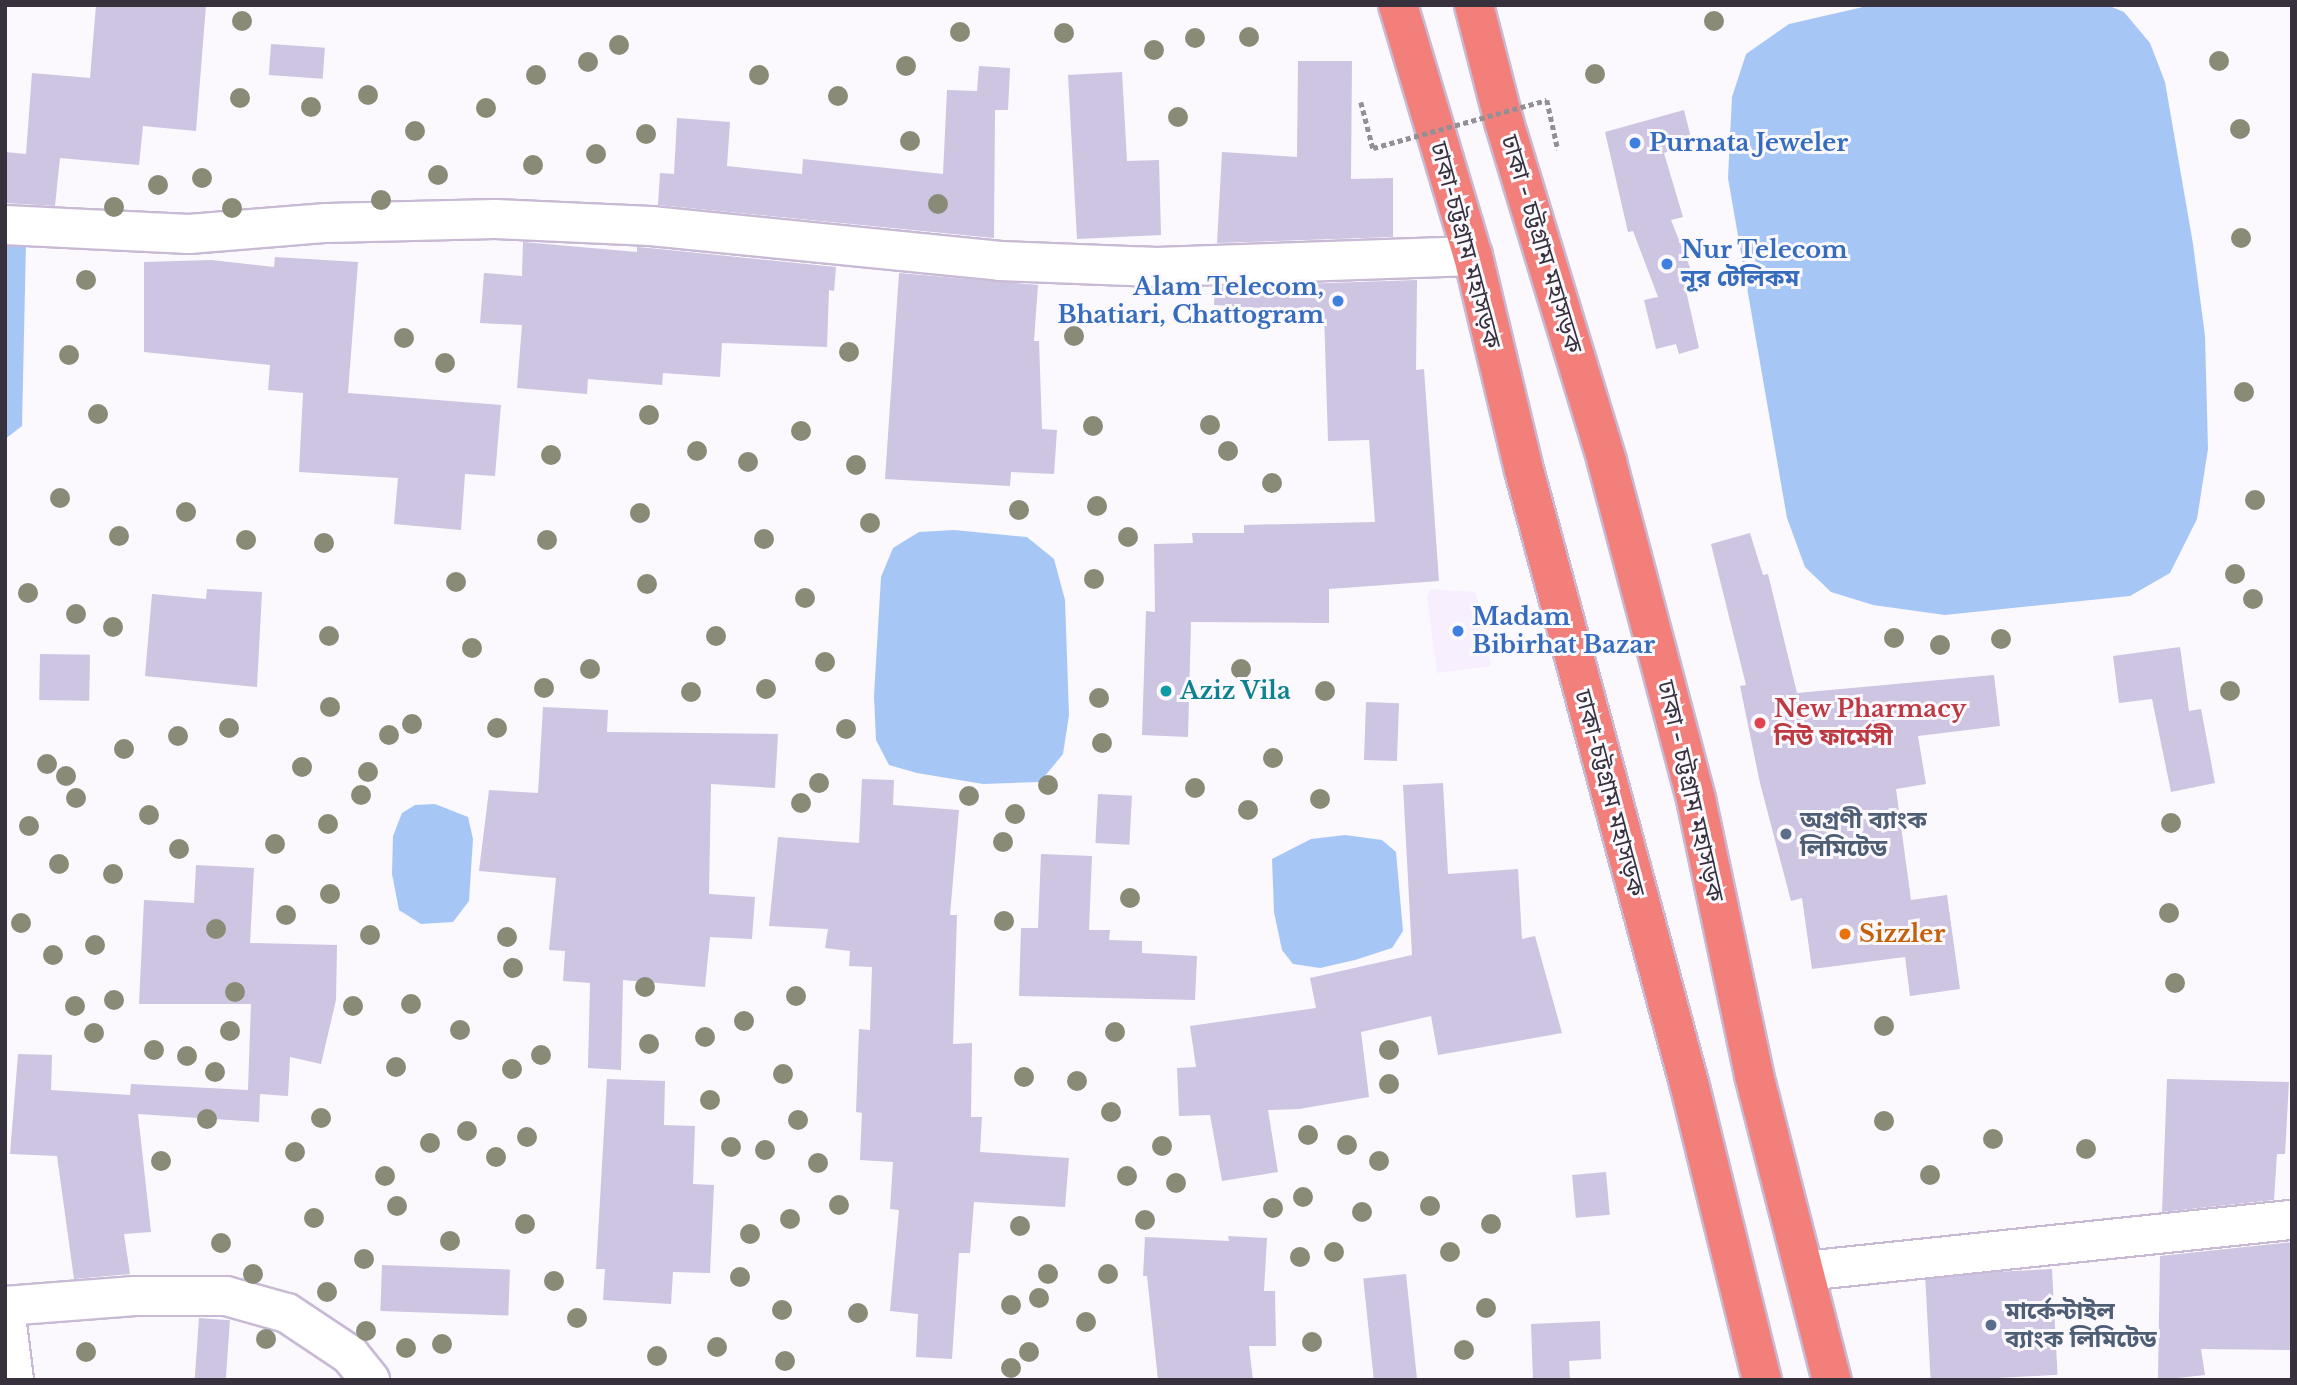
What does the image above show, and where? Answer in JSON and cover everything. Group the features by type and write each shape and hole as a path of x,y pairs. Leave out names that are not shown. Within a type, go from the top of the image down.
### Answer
{"highway":[{"name":"ঢাকা-চট্টগ্রাম মহাসড়ক","path":"1398,5 1473,256 1524,470 1690,1087 1762,1380"},
{"name":"ঢাকা - চট্টগ্রাম মহাসড়ক","path":"1474,5 1504,122 1607,462 1689,772 1754,1075 1832,1380"}],"street":[{"path":"5,225 189,234 327,223 495,219 651,226 1000,261 1157,267 1473,256"},
{"path":"1805,1270 2292,1220"},
{"path":"14,1380 5,1307 135,1296 226,1296 287,1313 350,1355 370,1380"}],"path":[{"path":"1361,102 1373,149 1547,100 1558,150"}],"shaded area":[{"name":"Madam Bibirhat Bazar","path":"1430,589 1476,592 1491,666 1437,673 1427,597"}],"water":[{"path":"1872,5 2107,5 2124,12 2150,43 2165,82 2193,244 2205,336 2208,449 2197,519 2170,573 2130,596 1945,615 1873,605 1831,592 1805,567 1787,518 1728,178 1732,97 1746,54 1789,24"},
{"path":"5,242 26,243 22,426 5,439"},
{"path":"954,530 1027,537 1054,559 1065,600 1069,715 1063,754 1040,782 983,784 917,773 889,765 876,740 874,696 881,577 893,548 919,532"},
{"path":"435,804 468,817 473,839 469,901 453,922 421,924 399,910 392,874 393,836 402,813 415,805"},
{"path":"1345,835 1382,840 1396,852 1403,931 1392,948 1355,960 1320,968 1293,964 1282,950 1274,912 1272,859 1311,839"}],"building":[{"path":"96,5 206,5 196,131 143,126 139,165 60,158 55,206 5,203 5,152 26,154 32,73 90,78"},
{"path":"271,44 325,48 323,79 269,75"},
{"path":"1298,61 1352,61 1351,179 1393,178 1393,237 1217,243 1222,152 1297,157"},
{"path":"979,66 1010,68 1008,110 995,110 994,238 658,205 660,173 674,174 677,118 730,122 727,166 802,174 803,159 943,174 947,90 977,91"},
{"path":"1122,72 1127,161 1159,160 1161,235 1077,239 1068,75"},
{"path":"1684,110 1692,142 1664,153 1683,217 1671,220 1691,270 1682,273 1699,348 1679,354 1676,344 1656,349 1644,300 1658,297 1633,231 1628,232 1605,132"},
{"path":"523,242 637,252 637,247 836,267 834,291 829,290 827,347 722,343 720,377 663,373 662,385 588,379 587,394 517,388 522,325 480,323 484,273 522,276"},
{"path":"275,257 358,262 348,393 501,405 495,476 465,474 461,530 394,524 398,478 299,472 303,393 268,390 270,365 144,352 144,262 211,260 274,267"},
{"path":"899,273 1038,285 1034,341 1039,341 1042,429 1057,430 1054,474 1011,472 1010,486 885,479"},
{"path":"1417,280 1416,370 1424,369 1439,581 1329,589 1329,623 1191,622 1188,737 1142,735 1146,611 1155,612 1154,544 1193,543 1192,533 1244,533 1244,525 1375,522 1369,440 1328,441 1324,312 1214,305 1215,287"},
{"path":"1750,533 1763,575 1768,574 1797,693 1994,675 2000,726 1918,736 1926,784 1896,789 1911,900 1947,895 1960,989 1910,996 1905,957 1812,969 1802,898 1791,901 1760,783 1740,686 1746,685 1711,544"},
{"path":"207,589 262,592 257,687 145,676 152,594 206,599"},
{"path":"2180,647 2189,711 2201,709 2215,783 2171,792 2152,699 2119,703 2113,656"},
{"path":"40,654 90,655 89,701 39,700"},
{"path":"1366,702 1399,703 1397,761 1364,760"},
{"path":"543,707 608,710 607,732 778,734 775,788 711,784 709,894 755,897 752,939 710,937 705,987 623,980 621,1070 588,1068 590,983 563,981 565,951 549,950 556,878 479,871 489,790 538,793"},
{"path":"862,779 894,780 893,805 959,810 950,915 957,915 953,1044 972,1043 971,1117 982,1117 980,1152 1069,1158 1065,1207 974,1202 970,1253 959,1253 952,1359 916,1357 918,1314 890,1311 899,1210 890,1209 893,1162 860,1160 862,1113 856,1112 859,1029 870,1030 872,967 849,966 850,951 825,948 828,929 769,926 778,837 859,843"},
{"path":"1443,783 1448,874 1518,869 1522,939 1535,936 1562,1033 1438,1055 1431,1016 1361,1032 1369,1097 1299,1109 1268,1110 1278,1172 1222,1181 1210,1115 1179,1116 1177,1068 1196,1067 1190,1026 1316,1008 1310,978 1412,955 1403,785"},
{"path":"1098,794 1132,796 1129,845 1095,843"},
{"path":"1041,854 1092,856 1089,930 1110,930 1109,940 1142,941 1142,953 1197,956 1195,1000 1019,996 1021,928 1038,928"},
{"path":"196,865 254,868 250,943 337,945 336,1000 321,1064 290,1057 288,1096 260,1094 259,1122 138,1114 151,1232 124,1234 130,1274 74,1279 57,1156 10,1154 18,1054 52,1055 51,1090 130,1095 131,1084 248,1090 251,1004 139,1004 144,900 194,903"},
{"path":"607,1079 665,1081 664,1125 695,1126 693,1184 714,1185 710,1273 673,1272 671,1304 603,1300 605,1269 596,1269"},
{"path":"2167,1079 2289,1082 2285,1154 2277,1154 2274,1200 2162,1212"},
{"path":"1606,1172 1610,1215 1576,1218 1572,1175"},
{"path":"1228,1236 1267,1238 1264,1291 1275,1291 1276,1346 1249,1346 1253,1380 1158,1380 1147,1276 1143,1276 1145,1237 1229,1241"},
{"path":"2292,1242 2292,1350 2201,1349 2205,1375 2158,1380 2160,1256"},
{"path":"382,1265 510,1269 508,1315 380,1311"},
{"name":"মার্কেন্টাইল ব্যাংক লিমিটেড","path":"2052,1269 2058,1375 1931,1380 1925,1276"},
{"path":"1406,1274 1417,1380 1374,1380 1363,1278"},
{"path":"199,1318 230,1320 226,1380 195,1380"},
{"path":"1600,1321 1601,1359 1569,1361 1570,1380 1533,1380 1531,1324"}],"place":[{"name":"Purnata Jeweler","path":"1635,143"},
{"name":"Nur Telecom নূর টেলিকম","path":"1667,264"},
{"name":"Alam Telecom, Bhatiari, Chattogram","path":"1338,301"},
{"name":"Madam Bibirhat Bazar","path":"1458,631"},
{"name":"Aziz Vila","path":"1166,691"},
{"name":"New Pharmacy নিউ ফার্মেসী","path":"1760,723"},
{"name":"অগ্রণী ব্যাংক লিমিটেড","path":"1786,834"},
{"name":"Sizzler","path":"1845,934"},
{"name":"মার্কেন্টাইল ব্যাংক লিমিটেড","path":"1991,1325"}]}
